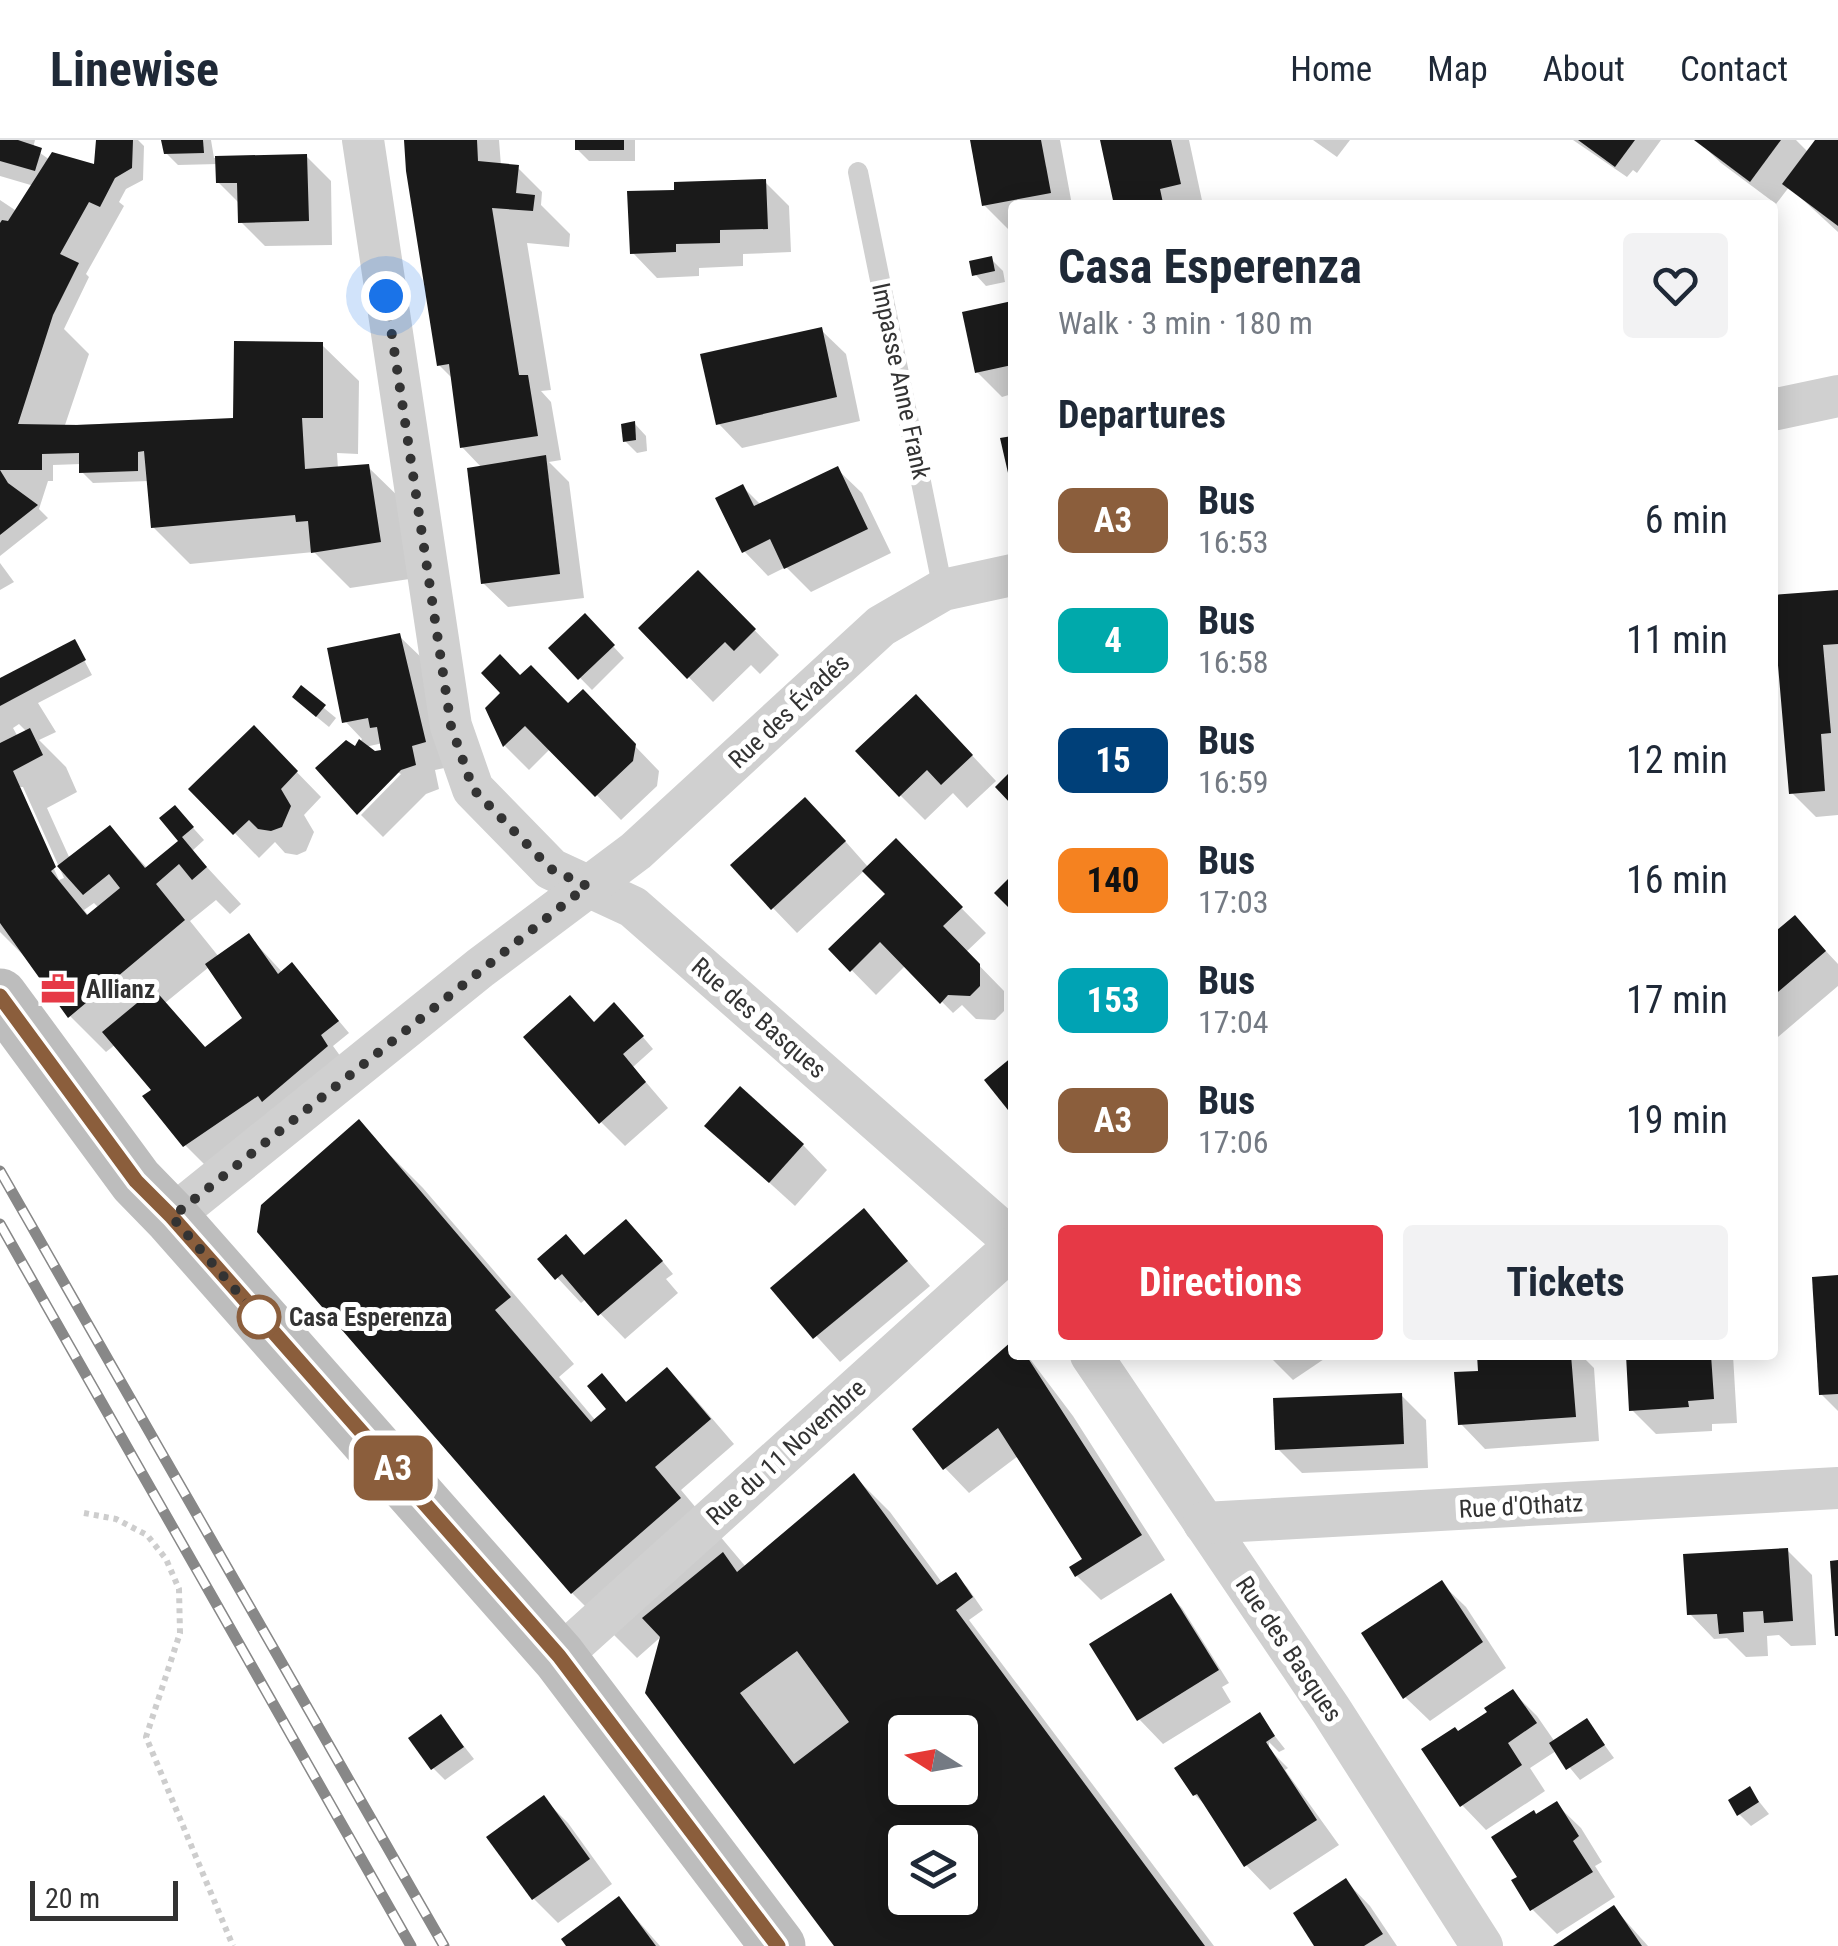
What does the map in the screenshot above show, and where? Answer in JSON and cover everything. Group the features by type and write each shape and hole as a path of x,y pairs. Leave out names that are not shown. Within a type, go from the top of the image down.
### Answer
{"main road":[{"path":"0,996 136,1181 559,1656 778,1946"}],"street":[{"name":"Rue des Basques","path":"363,140 451,726 473,789 551,869 633,907 1008,1236"},
{"path":"1778,409 1838,396"},
{"name":"Rue des Évadés","path":"172,1217 636,851 882,626 943,590 1008,576"},
{"name":"Rue du 11 Novembre","path":"559,1656 1008,1252"},
{"name":"Rue des Basques","path":"1094,1360 1331,1710 1482,1946"},
{"name":"Rue d'Othatz","path":"1204,1523 1838,1488"}],"lane":[{"name":"Impasse Anne Frank","path":"858,172 943,590"}],"path":[{"path":"84,1512 116,1519 148,1535 166,1558 179,1590 180,1632 146,1737 234,1946"}],"building":[{"path":"0,140 18,140 42,148 35,171 0,161"},
{"path":"96,140 133,140 132,168 115,178 100,207 89,202 60,254 79,263 53,315 18,424 233,418 234,341 323,342 323,418 302,418 305,469 369,464 381,542 311,553 308,521 296,522 295,515 151,528 144,451 138,452 138,471 79,473 79,453 42,454 42,470 0,470 0,223 8,221 52,152 94,164"},
{"path":"161,140 203,140 204,153 164,154"},
{"path":"404,140 477,140 478,161 519,165 516,193 535,195 533,211 492,208 519,375 528,375 538,436 460,448 449,364 437,366"},
{"path":"575,140 624,140 624,150 575,150"},
{"path":"970,140 1041,140 1051,193 982,206"},
{"path":"1100,140 1171,140 1181,184 1160,189 1162,200 1113,200"},
{"path":"1578,140 1635,140 1615,167"},
{"path":"1694,140 1781,140 1750,182"},
{"path":"1815,140 1838,140 1838,226 1782,184"},
{"path":"307,154 309,221 238,223 237,183 216,183 215,156"},
{"path":"766,179 768,229 720,230 720,243 676,244 676,252 630,254 627,191 674,190 674,182"},
{"path":"992,256 995,271 972,276 969,261"},
{"path":"1008,302 1008,366 975,373 962,312"},
{"path":"822,327 837,397 716,425 700,354"},
{"path":"635,421 636,440 623,442 621,424"},
{"path":"1008,437 1008,473 1000,438"},
{"path":"546,455 560,574 481,584 467,468"},
{"path":"838,466 868,529 784,569 770,539 742,553 715,498 743,484 754,506"},
{"path":"0,470 8,483 38,505 0,535"},
{"path":"698,570 756,629 734,651 725,642 687,679 638,628"},
{"path":"1838,590 1838,644 1823,645 1831,733 1821,734 1825,791 1789,794 1778,665 1778,595"},
{"path":"585,613 615,645 578,680 548,648"},
{"path":"400,633 426,742 412,746 416,765 401,770 357,815 315,768 346,740 355,746 359,739 375,751 381,750 377,727 370,728 368,718 342,723 327,648"},
{"path":"75,639 86,660 0,706 0,678"},
{"path":"500,654 520,675 531,665 568,703 583,689 636,744 633,761 595,797 525,726 503,747 485,708 500,693 481,673"},
{"path":"301,685 326,705 316,717 292,697"},
{"path":"916,694 973,755 941,785 927,770 899,797 855,751"},
{"path":"254,725 298,771 281,789 291,806 282,827 271,831 258,829 249,820 233,835 188,789"},
{"path":"30,728 43,755 13,771 56,867 51,871 87,915 120,888 109,874 83,895 57,866 110,825 145,868 178,841 159,818 175,805 194,827 182,837 207,867 192,880 179,864 156,884 185,920 68,1018 0,923 0,743"},
{"path":"1008,774 1008,801 995,787"},
{"path":"805,797 846,841 771,910 730,865"},
{"path":"896,838 963,907 943,926 980,964 980,986 970,996 948,995 940,1004 880,942 850,972 828,949 885,894 862,871"},
{"path":"1008,879 1008,907 994,893"},
{"path":"1795,915 1826,951 1778,992 1778,929"},
{"path":"249,933 278,974 292,962 339,1021 321,1035 328,1046 262,1102 258,1096 183,1147 142,1096 151,1090 102,1032 154,989 205,1047 242,1018 205,964"},
{"path":"570,995 594,1022 614,1002 644,1036 623,1054 646,1082 599,1124 523,1037"},
{"path":"1008,1060 1008,1110 984,1080"},
{"path":"740,1086 804,1144 769,1183 704,1126"},
{"path":"359,1119 511,1297 495,1310 591,1422 606,1409 587,1386 602,1373 626,1402 667,1367 711,1419 655,1467 681,1498 571,1594 257,1232 261,1205"},
{"path":"864,1208 908,1261 813,1339 770,1288"},
{"path":"626,1219 663,1261 598,1316 562,1274 555,1280 537,1259 566,1234 584,1255"},
{"path":"1838,1275 1838,1394 1819,1395 1812,1277"},
{"path":"1008,1345 1008,1360 1029,1360 1142,1535 1075,1577 1069,1567 1082,1559 998,1428 943,1470 912,1429"},
{"path":"1477,1360 1571,1360 1576,1417 1458,1425 1454,1372 1478,1371"},
{"path":"1626,1360 1711,1360 1714,1399 1688,1401 1689,1407 1629,1411"},
{"path":"1402,1393 1404,1444 1275,1450 1273,1398"},
{"path":"854,1473 937,1585 956,1572 973,1597 956,1610 1205,1946 834,1946 645,1693 660,1637 642,1618 723,1552 737,1572","holes":["797,1651 849,1722 794,1764 740,1693"]},
{"path":"1788,1548 1793,1621 1764,1623 1763,1611 1743,1612 1744,1632 1719,1634 1717,1614 1687,1615 1683,1554"},
{"path":"1838,1560 1838,1636 1835,1636 1830,1561"},
{"path":"1442,1580 1483,1642 1403,1699 1361,1633"},
{"path":"1171,1593 1219,1670 1137,1721 1089,1644"},
{"path":"1513,1689 1537,1723 1508,1743 1522,1765 1460,1807 1421,1749 1455,1727 1458,1731"},
{"path":"1260,1712 1275,1736 1266,1742 1317,1820 1244,1867 1197,1794 1193,1796 1174,1768"},
{"path":"441,1714 464,1747 431,1770 408,1738"},
{"path":"1587,1718 1605,1745 1566,1770 1549,1743"},
{"path":"1750,1786 1759,1802 1737,1816 1728,1800"},
{"path":"544,1795 590,1859 532,1900 486,1837"},
{"path":"1557,1801 1579,1836 1573,1841 1593,1872 1530,1911 1511,1880 1517,1877 1491,1837 1534,1810 1536,1814"},
{"path":"1346,1878 1383,1934 1364,1946 1314,1946 1293,1913"},
{"path":"619,1896 656,1946 566,1946 561,1939"},
{"path":"1614,1905 1642,1946 1553,1946"}],"railway":[{"path":"0,1171 444,1946"},
{"path":"0,1224 411,1946"}],"bus line":[{"name":"A3","path":"0,996 136,1181 559,1656 778,1946"}],"place":[{"name":"Allianz","path":"58,989"},
{"name":"Casa Esperenza","path":"259,1317"}],"route":[{"path":"259,1317 172,1217 587,886 551,869 473,789 451,726 386,296"}]}
